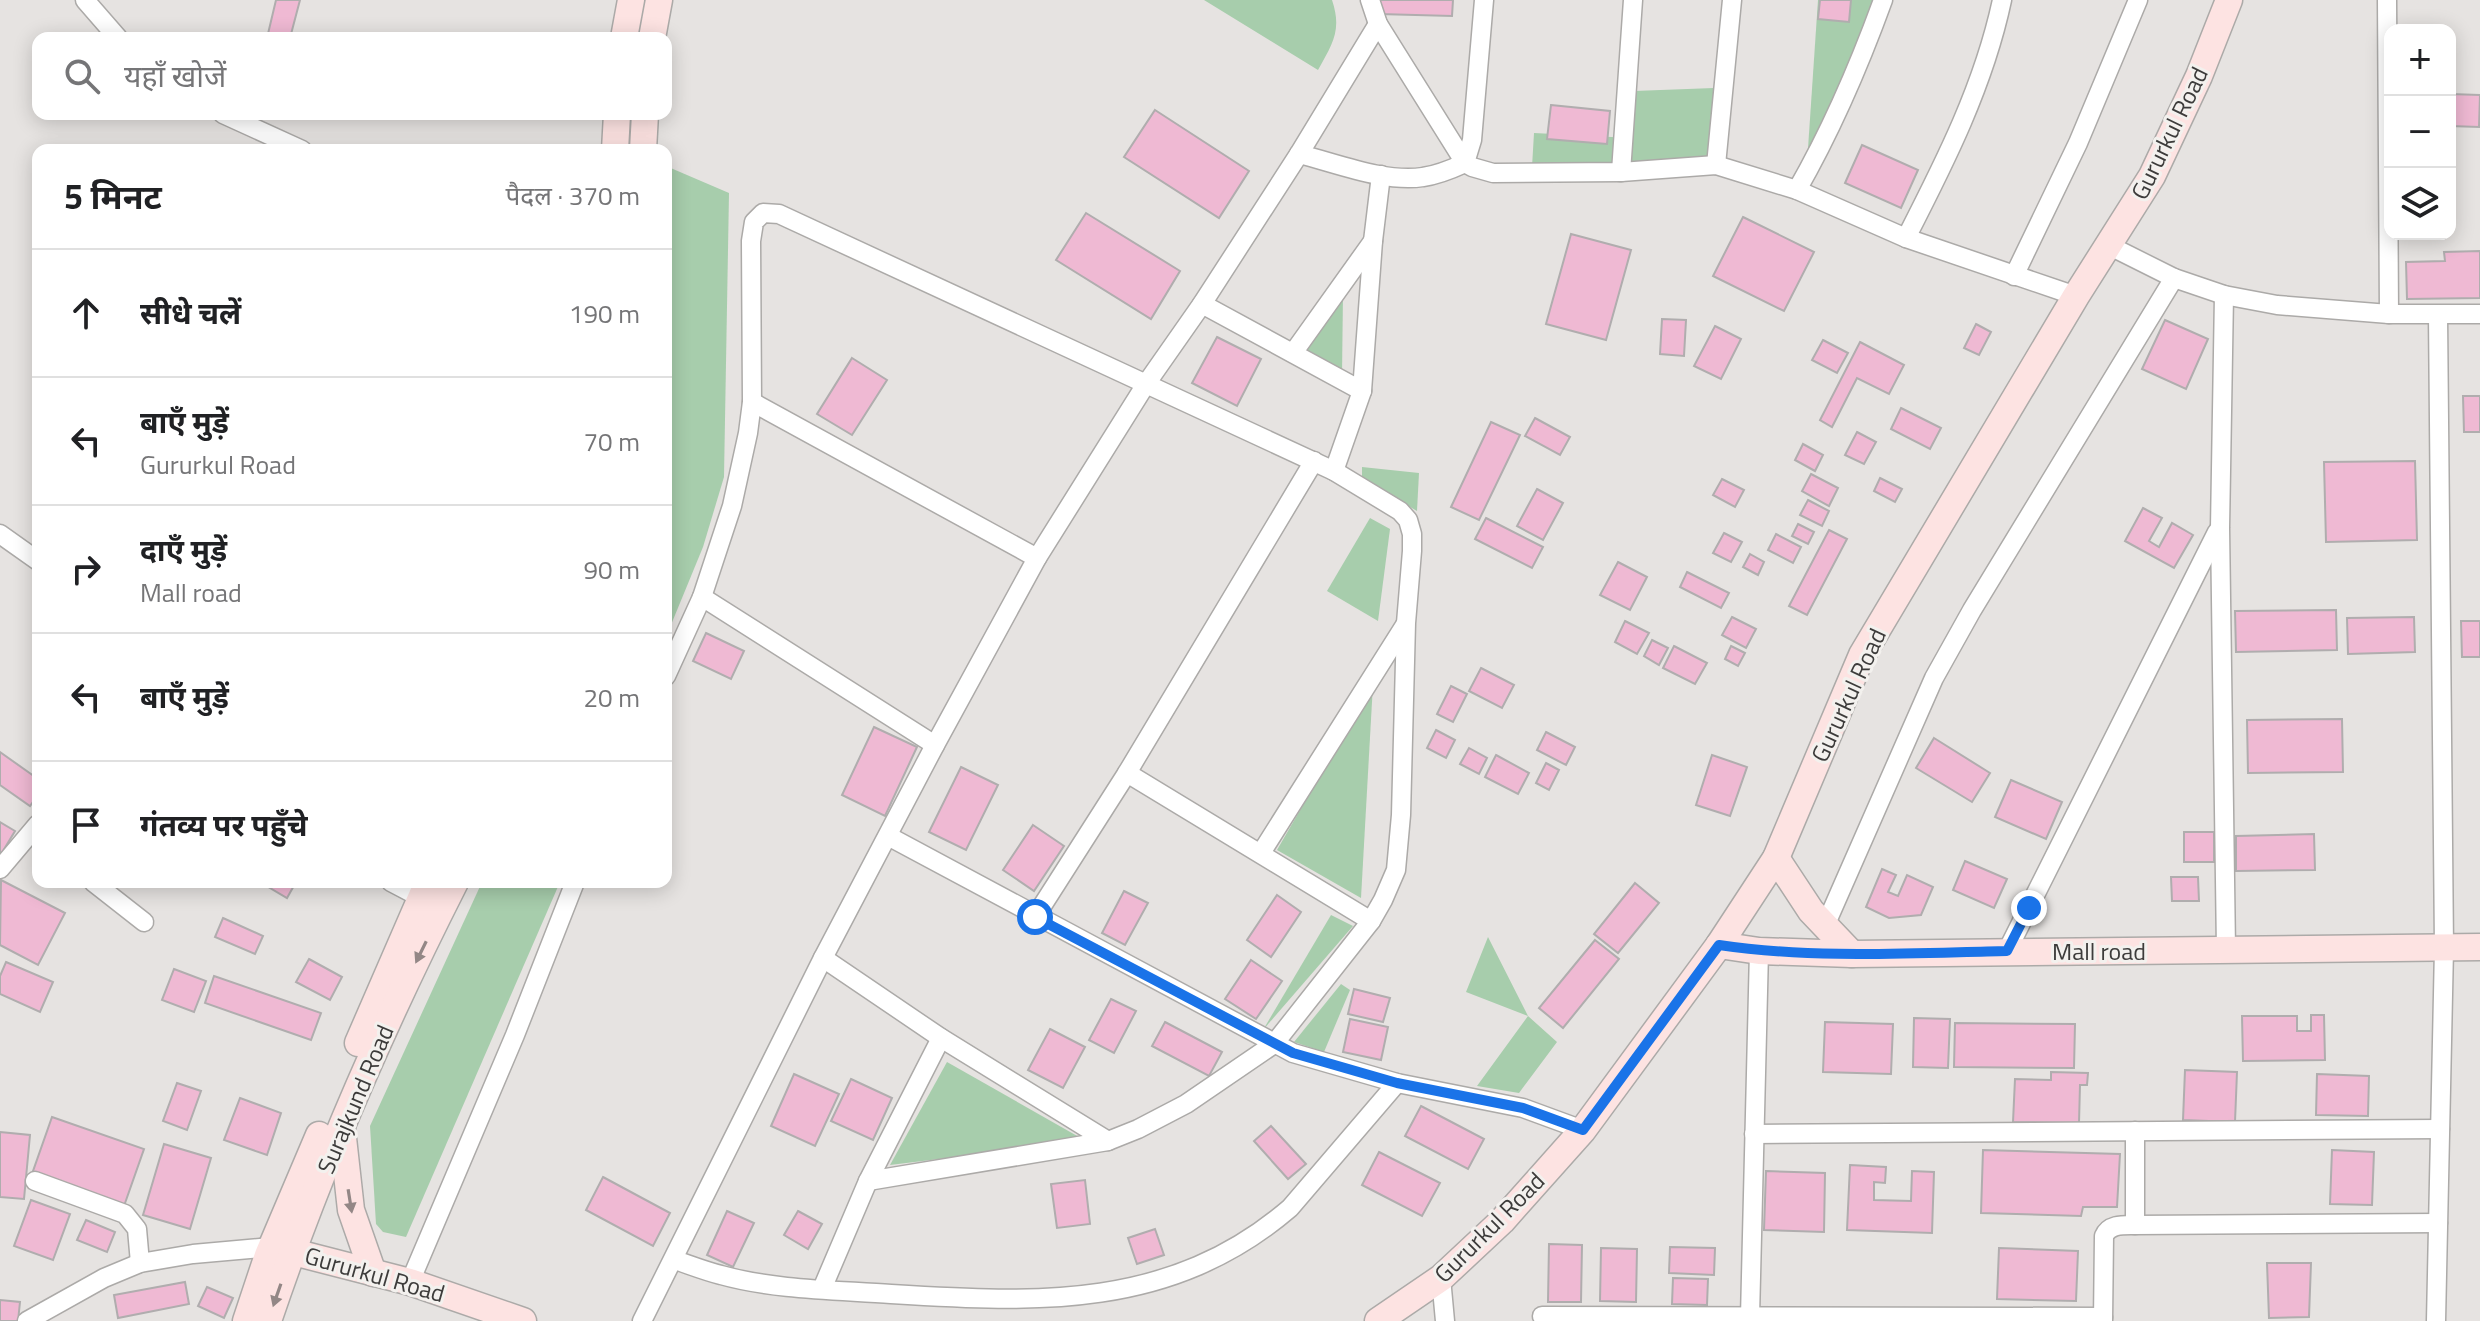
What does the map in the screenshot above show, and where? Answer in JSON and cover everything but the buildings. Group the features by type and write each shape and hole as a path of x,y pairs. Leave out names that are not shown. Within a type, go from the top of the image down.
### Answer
{"street":[{"path":"85,0 113,32"},
{"path":"625,32 631,0"},
{"path":"653,32 659,0"},
{"path":"1370,0 1378,24 1465,163 1472,167 1493,173 1621,172 1716,165 1797,190 1906,238 2076,296"},
{"path":"1299,154 1381,175 1423,177 1446,172 1465,163 1472,140 1484,0"},
{"path":"1621,172 1633,0"},
{"path":"1716,165 1732,0"},
{"path":"1797,190 1826,137 1883,0"},
{"path":"1906,238 1963,120 2002,0"},
{"path":"2014,276 2078,143 2138,0"},
{"name":"Gururkul Road","path":"1378,1321 1441,1278 1502,1221 1583,1130 1719,945 1776,858 1862,655 2076,296 2152,176 2199,76 2229,0"},
{"path":"2387,0 2389,314"},
{"path":"642,1321 823,958 1037,558 1146,384 1299,154 1378,24"},
{"path":"236,120 289,144"},
{"path":"615,144 617,120"},
{"path":"643,144 645,120"},
{"path":"1334,471 1362,391 1381,175"},
{"path":"672,663 702,597 732,506 752,402 751,241 754,222 771,212 1314,461 1400,511 1408,520 1412,551 1396,870 1371,921 1274,1044 1186,1104 1108,1141 868,1181"},
{"path":"1293,353 1373,241"},
{"path":"2110,246 2174,278 2224,295 2277,305 2389,314 2480,314"},
{"path":"1825,926 1934,678 1972,610 2174,278"},
{"path":"2224,295 2220,528 2226,950"},
{"path":"1202,304 1362,391"},
{"path":"2436,1321 2444,948 2438,315"},
{"path":"752,402 1037,558"},
{"path":"1035,917 1127,773 1314,461"},
{"path":"2007,951 2220,528"},
{"path":"0,534 32,557"},
{"path":"702,597 935,745"},
{"path":"1261,853 1406,623"},
{"path":"1127,773 1371,921"},
{"path":"0,869 32,835"},
{"path":"888,836 1274,1044 1315,1061 1397,1083 1523,1108 1583,1130"},
{"path":"1776,858 1811,911 1852,954"},
{"path":"101,888 144,922"},
{"path":"408,888 430,896"},
{"path":"410,1282 515,1035 573,888"},
{"name":"Surajkund Road","path":"246,1321 342,1126 379,1040 430,896"},
{"name":"Surajkund Road","path":"268,1321 282,1249 430,896"},
{"name":"Mall road","path":"1719,945 1759,951 1852,954 2480,947"},
{"path":"1750,1317 1759,951"},
{"path":"823,958 941,1038 1108,1141"},
{"path":"822,1289 868,1181 941,1038"},
{"path":"675,1260 748,1281 993,1300 1029,1300 1115,1291 1170,1278 1246,1241 1290,1208 1397,1083"},
{"path":"342,1126 351,1210 373,1273"},
{"path":"1754,1134 2440,1129"},
{"path":"2135,1131 2135,1225"},
{"path":"35,1181 125,1214 137,1229 140,1263"},
{"path":"1542,1316 2103,1319 2104,1236 2112,1227 2438,1223"},
{"path":"27,1321 104,1278 140,1263 193,1254 282,1249"},
{"name":"Gururkul Road","path":"282,1249 410,1282 480,1313 523,1321"},
{"path":"1441,1278 1445,1321"}],"green space":[{"path":"1204,0 1332,0 1336,28 1318,70"},
{"path":"1818,0 1885,0 1806,178"},
{"path":"1714,88 1710,157 1532,167 1534,133 1631,138 1634,91"},
{"path":"672,169 729,193 724,477 703,547 672,622"},
{"path":"1343,293 1342,375 1301,355"},
{"path":"1362,467 1419,473 1417,511 1362,479"},
{"path":"1370,518 1390,529 1378,621 1327,591"},
{"path":"1373,684 1361,898 1277,850"},
{"path":"479,888 557,888 406,1237 383,1232 376,1224 370,1126"},
{"path":"1331,915 1353,926 1263,1030"},
{"path":"1488,937 1528,1016 1466,992"},
{"path":"1341,984 1350,990 1324,1052 1294,1042"},
{"path":"1528,1016 1557,1042 1519,1093 1477,1086"},
{"path":"947,1062 1086,1141 890,1165"}],"route":[{"path":"1035,917 1293,1053 1397,1083 1523,1108 1583,1130 1719,945 1759,951 1852,954 2007,951 2029,908"}]}
